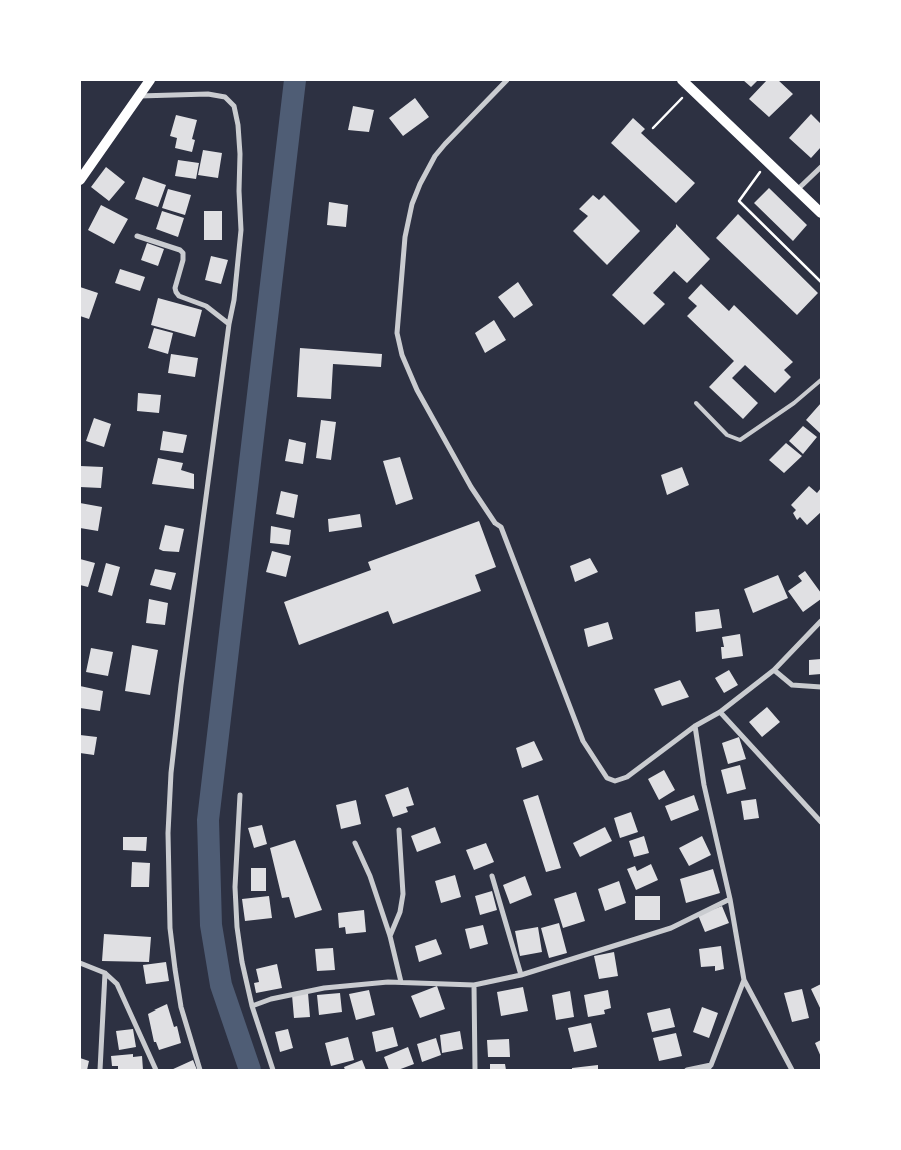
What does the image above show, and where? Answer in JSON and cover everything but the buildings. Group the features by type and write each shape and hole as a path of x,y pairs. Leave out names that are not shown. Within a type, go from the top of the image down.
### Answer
{"main road":[{"path":"80,180 150,80"},
{"path":"682,80 821,213"}],"street":[{"path":"507,80 444,144 427,170 412,204 405,238 397,333 402,355 417,390 471,487 494,523 501,527 577,728 607,778 615,781 628,777 695,726 720,712 774,670 821,621"},
{"path":"139,96 208,94 225,97 234,106 238,125 240,154 241,230 234,300 229,324 181,685 171,773 168,833 170,928 175,969 181,1007 200,1070"},
{"path":"797,190 821,167"},
{"path":"137,236 180,250 183,253 183,260 176,292 179,296 206,306 229,324"},
{"path":"774,670 792,685 821,687"},
{"path":"720,712 821,822"},
{"path":"695,726 704,785 730,899 744,980 792,1070"},
{"path":"240,795 235,887 242,962 252,1006 273,1070"},
{"path":"390,936 400,912 403,894 400,830"},
{"path":"355,843 370,876 390,936 401,982"},
{"path":"492,876 521,975"},
{"path":"252,1006 270,999 316,990 363,984 401,982 474,984 521,975 670,928 730,899"},
{"path":"80,963 106,973 117,984 156,1070"},
{"path":"100,1070 106,973"},
{"path":"708,1070 744,980"},
{"path":"474,984 475,1070"},
{"path":"687,1070 711,1065"}],"lane":[{"path":"696,403 727,436 740,440 794,403 821,380"}],"path":[{"path":"653,128 682,98"},
{"path":"760,172 740,201 821,282"}],"waterway":[{"path":"250,1070 221,985 211,925 208,820 295,80"}]}
